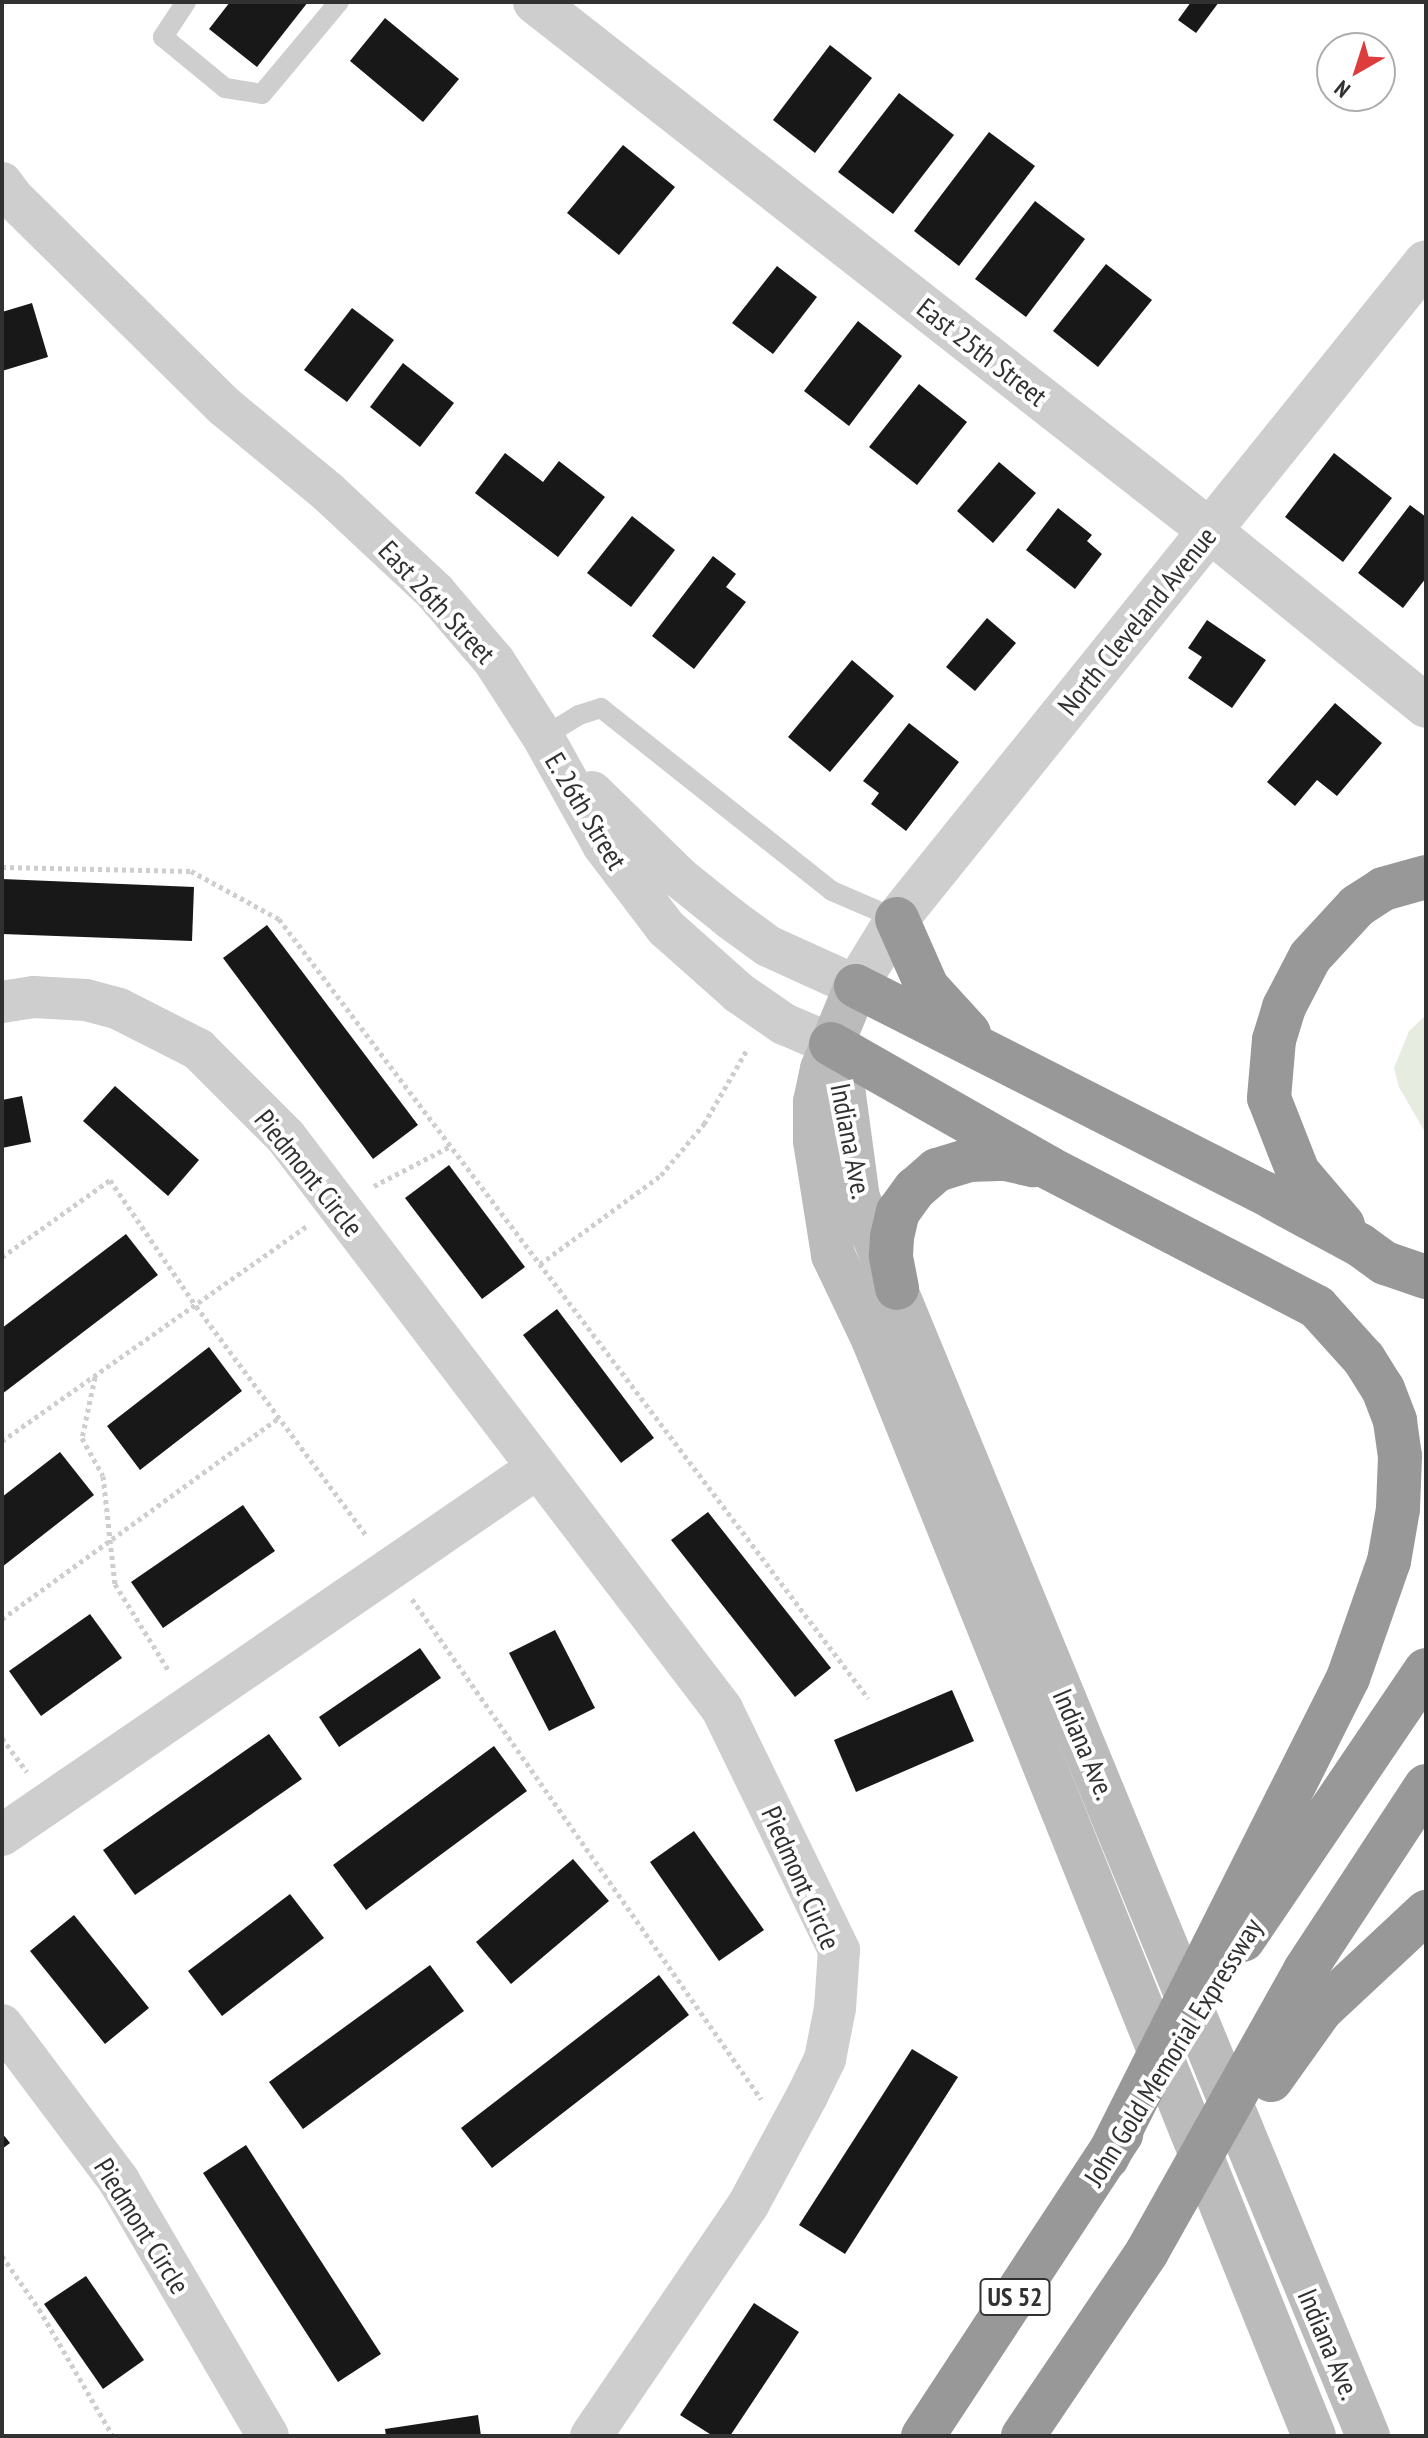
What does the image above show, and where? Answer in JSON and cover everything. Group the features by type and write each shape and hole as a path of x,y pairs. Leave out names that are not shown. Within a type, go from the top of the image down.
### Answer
{"highway":[{"path":"1360,1245 1298,1172 1269,1098 1274,1040 1284,1007 1310,957 1357,906 1383,889 1426,877"},
{"path":"897,919 927,987 961,1027 1016,1068"},
{"path":"856,986 1360,1245 1385,1263 1426,1277"},
{"path":"831,1044 1049,1168 1317,1307 1364,1359 1383,1389 1395,1421 1400,1456 1398,1509 1389,1561 1348,1678 1264,1877"},
{"path":"897,1288 891,1256 898,1212 915,1189 937,1170 969,1160 1006,1159 1049,1168"},
{"name":"John Gold Memorial Expressway","path":"923,2436 1107,2158 1264,1877 1426,1670"},
{"path":"1147,2252 1305,1970 1426,1786"},
{"path":"1023,2436 1147,2252 1321,2010 1426,1912"}],"main road":[{"name":"Indiana Ave.","path":"856,986 831,1044 815,1102 815,1141 833,1255 873,1339 1314,2436"},
{"name":"Indiana Ave.","path":"831,1044 844,1095 858,1198 1368,2436"},
{"path":"1338,2366 1370,2418 1402,2436"}],"street":[{"name":"East 25th Street","path":"535,2 1209,530 1426,706"},
{"name":"East 26th Street","path":"5,194 224,406 329,493 435,592 494,661 543,737"},
{"name":"North Cleveland Avenue","path":"856,986 897,919 1426,262"},
{"name":"E. 26th Street","path":"543,737 615,817 731,919 768,946 856,986"},
{"name":"E. 26th Street","path":"543,737 603,845 649,908 699,960 769,1013 831,1044"},
{"name":"Piedmont Circle","path":"2,1002 34,997 86,1000 119,1009 198,1049 286,1137 536,1469 722,1709 839,1950 835,2008 825,2059 748,2205 591,2436"},
{"path":"2,1835 536,1469"},
{"name":"Piedmont Circle","path":"2,2025 119,2181 268,2436"}],"lane":[{"path":"186,2 163,37 225,88 262,94 339,2"},
{"path":"543,737 579,715 601,708 832,891 897,919"}],"path":[{"path":"2,867 191,871 279,919 868,1698"},
{"path":"540,1264 661,1175 704,1124 769,1013"},
{"path":"2,1441 337,1205 451,1146"},
{"path":"2,1257 110,1180 196,1306 391,1568 784,2133"},
{"path":"96,1376 82,1438 103,1476 115,1584 191,1705"},
{"path":"2,1619 279,1418"},
{"path":"2,2256 39,2309 113,2436"}],"shaded area":[{"path":"1426,1015 1426,1134 1399,1087 1394,1068 1409,1031"}],"building":[{"path":"230,2 308,2 257,67 209,29"},
{"path":"1191,2 1219,2 1196,33 1178,20"},
{"path":"385,18 459,79 423,122 350,61"},
{"path":"830,45 872,78 815,153 773,120"},
{"path":"899,93 954,135 893,214 838,172"},
{"path":"989,132 1035,166 959,266 914,231"},
{"path":"623,145 675,187 619,255 567,213"},
{"path":"1035,201 1085,239 1026,317 975,279"},
{"path":"1106,264 1152,300 1098,367 1053,331"},
{"path":"777,266 817,297 773,354 732,323"},
{"path":"32,303 48,357 2,371 2,312"},
{"path":"352,308 394,340 347,402 304,370"},
{"path":"858,321 902,356 849,426 804,391"},
{"path":"403,363 454,403 420,447 370,407"},
{"path":"919,384 967,422 917,485 869,447"},
{"path":"505,453 543,482 559,461 605,497 558,557 475,493"},
{"path":"1334,453 1392,498 1343,562 1285,517"},
{"path":"999,462 1036,493 993,543 957,511"},
{"path":"1410,505 1426,517 1426,578 1403,608 1358,573"},
{"path":"1058,508 1092,535 1087,541 1102,554 1075,589 1026,550"},
{"path":"632,516 675,550 631,607 587,573"},
{"path":"713,556 736,574 726,587 746,602 694,669 652,636"},
{"path":"987,618 1016,643 975,691 946,667"},
{"path":"1207,620 1266,660 1232,708 1188,678 1202,657 1188,648"},
{"path":"852,660 894,696 830,772 788,737"},
{"path":"1335,703 1382,743 1337,796 1317,780 1295,806 1267,782"},
{"path":"909,723 959,762 906,831 871,804 879,793 863,781"},
{"path":"2,879 194,887 192,941 2,934"},
{"path":"267,925 418,1125 373,1159 223,958"},
{"path":"115,1086 199,1160 168,1196 83,1121"},
{"path":"22,1096 31,1142 2,1148 2,1100"},
{"path":"449,1165 525,1267 482,1299 405,1198"},
{"path":"126,1234 158,1275 2,1394 2,1328"},
{"path":"557,1309 654,1438 621,1463 523,1335"},
{"path":"209,1347 242,1391 140,1470 107,1426"},
{"path":"60,1452 94,1495 2,1567 2,1497"},
{"path":"243,1505 275,1551 163,1628 131,1582"},
{"path":"708,1512 831,1668 795,1697 671,1540"},
{"path":"90,1614 122,1658 41,1716 9,1671"},
{"path":"555,1630 595,1708 549,1731 509,1653"},
{"path":"420,1648 441,1678 339,1747 319,1717"},
{"path":"952,1690 974,1741 856,1792 834,1740"},
{"path":"269,1734 302,1779 135,1895 103,1850"},
{"path":"494,1746 527,1791 366,1910 333,1865"},
{"path":"694,1831 764,1930 719,1961 650,1862"},
{"path":"573,1859 609,1901 511,1984 476,1942"},
{"path":"290,1894 324,1938 222,2016 188,1971"},
{"path":"74,1915 149,2008 105,2044 30,1951"},
{"path":"430,1965 464,2011 303,2129 269,2082"},
{"path":"659,1975 689,2015 492,2168 461,2128"},
{"path":"912,2049 958,2077 845,2254 799,2225"},
{"path":"2,2133 10,2143 2,2149"},
{"path":"246,2145 381,2354 338,2382 203,2173"},
{"path":"86,2276 144,2360 103,2389 44,2304"},
{"path":"754,2303 799,2332 730,2436 713,2436 680,2415"},
{"path":"478,2415 481,2436 386,2436 385,2429"}]}
